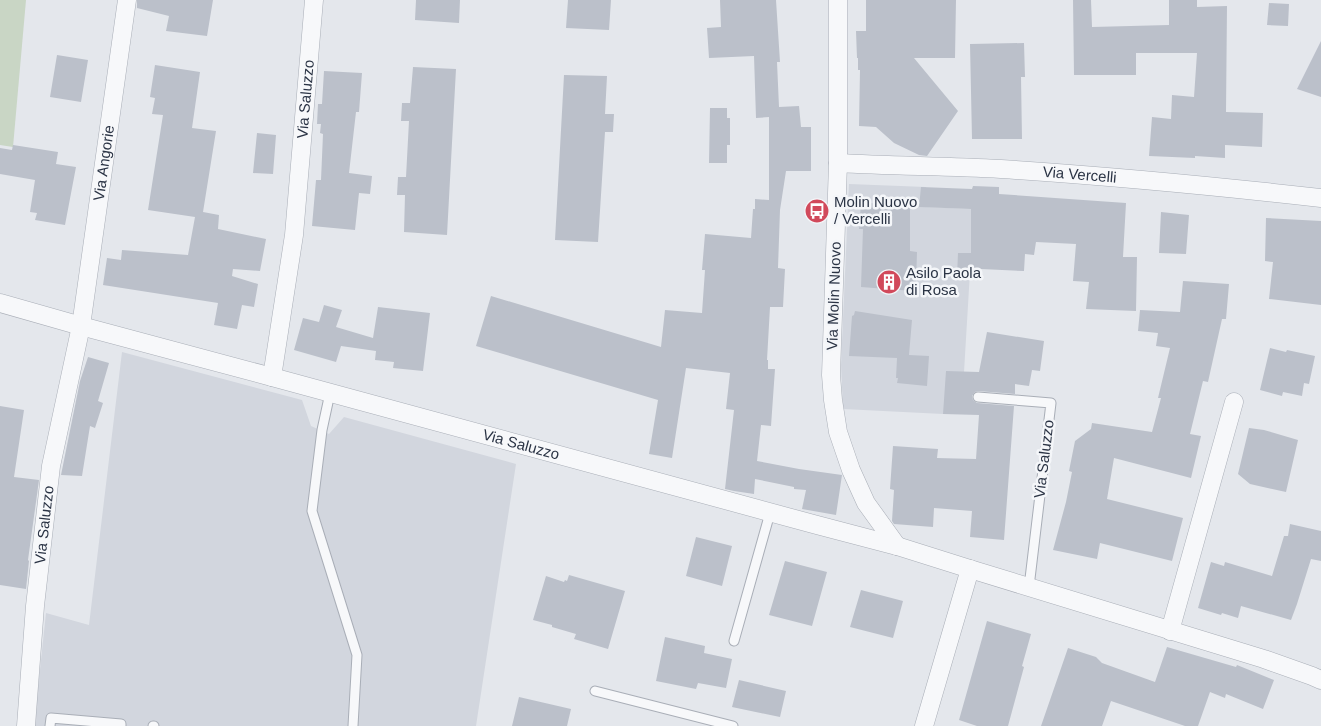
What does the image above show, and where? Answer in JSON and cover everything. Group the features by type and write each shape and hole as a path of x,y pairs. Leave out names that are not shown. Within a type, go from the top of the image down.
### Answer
{"street":[{"name":"Via Angorie","path":"81,326 127,0"},
{"name":"Via Saluzzo","path":"272,377 294,235 314,0"},
{"name":"Via Molin Nuovo","path":"838,0 838,163 831,356 833,400 838,432 851,470 866,503 896,546"},
{"name":"Via Vercelli","path":"838,163 999,169 1124,178 1321,198"},
{"name":"Via Saluzzo","path":"0,303 896,546 1264,659 1321,680"},
{"name":"Via Saluzzo","path":"26,726 35,606 51,466 81,326"},
{"path":"1170,631 1234,402"},
{"path":"924,726 970,569"}],"lane":[{"path":"330,393 322,430 312,512 358,655 354,726"},
{"name":"Via Saluzzo","path":"978,397 1051,403 1029,587"},
{"path":"734,641 770,513"},
{"path":"595,691 733,726"},
{"path":"50,726 51,718 121,724 121,726"}],"shaded area":[{"path":"849,184 926,187 925,207 971,209 971,255 964,372 943,414 843,409 841,365"},
{"path":"122,352 302,400 311,426 329,434 344,417 516,464 476,726 34,726 46,613 89,625"}],"green space":[{"path":"0,0 26,0 13,147 0,145"}],"building":[{"path":"137,0 213,0 207,36 166,31 169,16 137,8"},
{"path":"416,0 460,0 459,23 415,20"},
{"path":"568,0 611,0 609,30 566,28"},
{"path":"720,0 776,0 780,62 777,62 779,107 799,106 801,127 811,127 811,171 786,171 780,210 778,268 785,269 783,307 770,307 767,360 768,369 775,369 771,426 761,425 757,461 842,475 836,515 802,509 806,490 794,489 794,487 755,479 754,494 725,489 734,410 726,409 730,373 686,368 672,458 649,454 658,400 476,346 491,296 661,347 665,310 702,313 705,270 702,270 705,234 751,238 755,199 769,200 769,117 756,118 754,56 709,58 707,28 721,27"},
{"path":"866,0 956,0 955,58 914,58 958,111 927,156 919,155 894,143 876,127 859,126 860,70 858,70 856,31 866,31"},
{"path":"1073,0 1091,0 1092,27 1169,25 1169,0 1197,0 1197,7 1227,6 1226,112 1263,113 1262,147 1225,145 1225,158 1149,156 1152,117 1171,119 1172,95 1194,97 1197,53 1136,53 1136,75 1074,75"},
{"path":"1269,3 1289,4 1288,26 1267,25"},
{"path":"1321,41 1321,97 1297,89"},
{"path":"1024,43 1025,77 1021,77 1022,139 972,139 970,44"},
{"path":"57,55 88,60 81,102 50,97"},
{"path":"155,65 200,72 192,128 216,131 203,212 219,215 218,229 266,239 260,271 233,269 232,276 258,284 254,307 242,305 237,329 214,325 218,303 103,285 107,258 121,260 122,250 188,255 195,217 148,210 163,115 152,114 155,98 150,97"},
{"path":"413,67 456,69 447,235 404,232 405,195 397,195 398,177 406,177 409,121 401,121 402,103 410,103"},
{"path":"324,71 362,73 359,112 356,112 349,173 372,176 370,194 359,193 355,230 312,226 316,180 321,180 323,134 320,133 321,124 317,124 318,104 322,104"},
{"path":"564,75 607,76 605,114 614,114 613,132 605,132 598,242 555,240"},
{"path":"710,108 727,108 727,118 730,118 730,145 727,145 727,163 709,163"},
{"path":"257,133 276,135 273,174 253,173"},
{"path":"13,145 58,152 56,164 76,167 65,225 35,220 37,213 30,212 35,180 0,174 0,148 12,150"},
{"path":"973,186 999,187 999,194 1126,203 1123,257 1137,257 1136,311 1086,309 1089,282 1073,281 1076,244 1036,242 1034,255 1025,254 1024,271 981,269 980,278 957,277 958,253 971,253 971,209 919,207 921,187 972,189"},
{"path":"861,203 910,204 910,251 917,252 916,285 914,284 913,291 861,287 863,229 859,229"},
{"path":"1161,212 1189,215 1186,254 1159,253"},
{"path":"1266,218 1321,221 1321,305 1269,299 1273,262 1265,261"},
{"path":"1183,281 1229,284 1226,319 1222,319 1208,382 1203,381 1190,434 1201,436 1191,478 1114,458 1107,499 1183,518 1172,561 1100,543 1097,559 1053,550 1066,502 1072,472 1069,471 1075,441 1091,429 1092,423 1152,432 1161,398 1158,398 1170,348 1156,346 1158,333 1138,331 1140,310 1180,312"},
{"path":"324,305 342,310 336,327 373,338 378,307 430,313 423,371 393,368 394,362 375,360 376,351 341,346 336,362 294,350 303,318 319,322"},
{"path":"855,311 912,320 909,355 929,356 927,386 897,383 897,358 849,356 852,316"},
{"path":"987,332 1044,341 1040,371 1032,370 1029,386 1015,384 1015,394 978,391 972,396 973,400 977,403 1014,406 1004,540 970,537 972,511 934,508 933,527 894,524 892,521 894,490 890,489 893,446 938,449 937,458 976,459 979,415 943,414 946,371 979,372"},
{"path":"1270,348 1315,356 1309,384 1304,383 1302,396 1283,392 1282,396 1260,390"},
{"path":"88,357 109,363 98,401 103,403 95,428 90,426 82,476 61,475 80,381"},
{"path":"0,406 24,410 14,477 39,480 26,589 0,585"},
{"path":"1249,428 1264,430 1298,440 1286,492 1250,484 1238,474"},
{"path":"1290,524 1321,531 1321,561 1311,559 1291,620 1241,606 1238,618 1198,608 1211,562 1224,566 1225,562 1272,576 1284,536 1288,536"},
{"path":"696,537 732,546 722,586 686,576"},
{"path":"785,561 827,572 812,626 769,615"},
{"path":"569,575 625,591 608,649 574,639 576,634 533,620 546,576 564,582 565,580 567,581"},
{"path":"861,590 903,601 893,638 850,627"},
{"path":"987,621 1031,634 1008,726 977,726 959,720"},
{"path":"665,637 705,646 704,653 732,659 726,688 698,683 696,689 656,681"},
{"path":"1167,647 1236,667 1237,665 1274,680 1263,709 1226,694 1225,698 1210,692 1198,726 1185,726 1111,701 1102,726 1041,726 1068,648 1096,657 1102,663 1155,682"},
{"path":"739,680 786,691 780,717 732,707"},
{"path":"519,697 571,709 567,726 512,726"}],"place":[{"name":"Molin Nuovo / Vercelli","path":"817,211"},
{"name":"Asilo Paola di Rosa","path":"889,282"}]}
